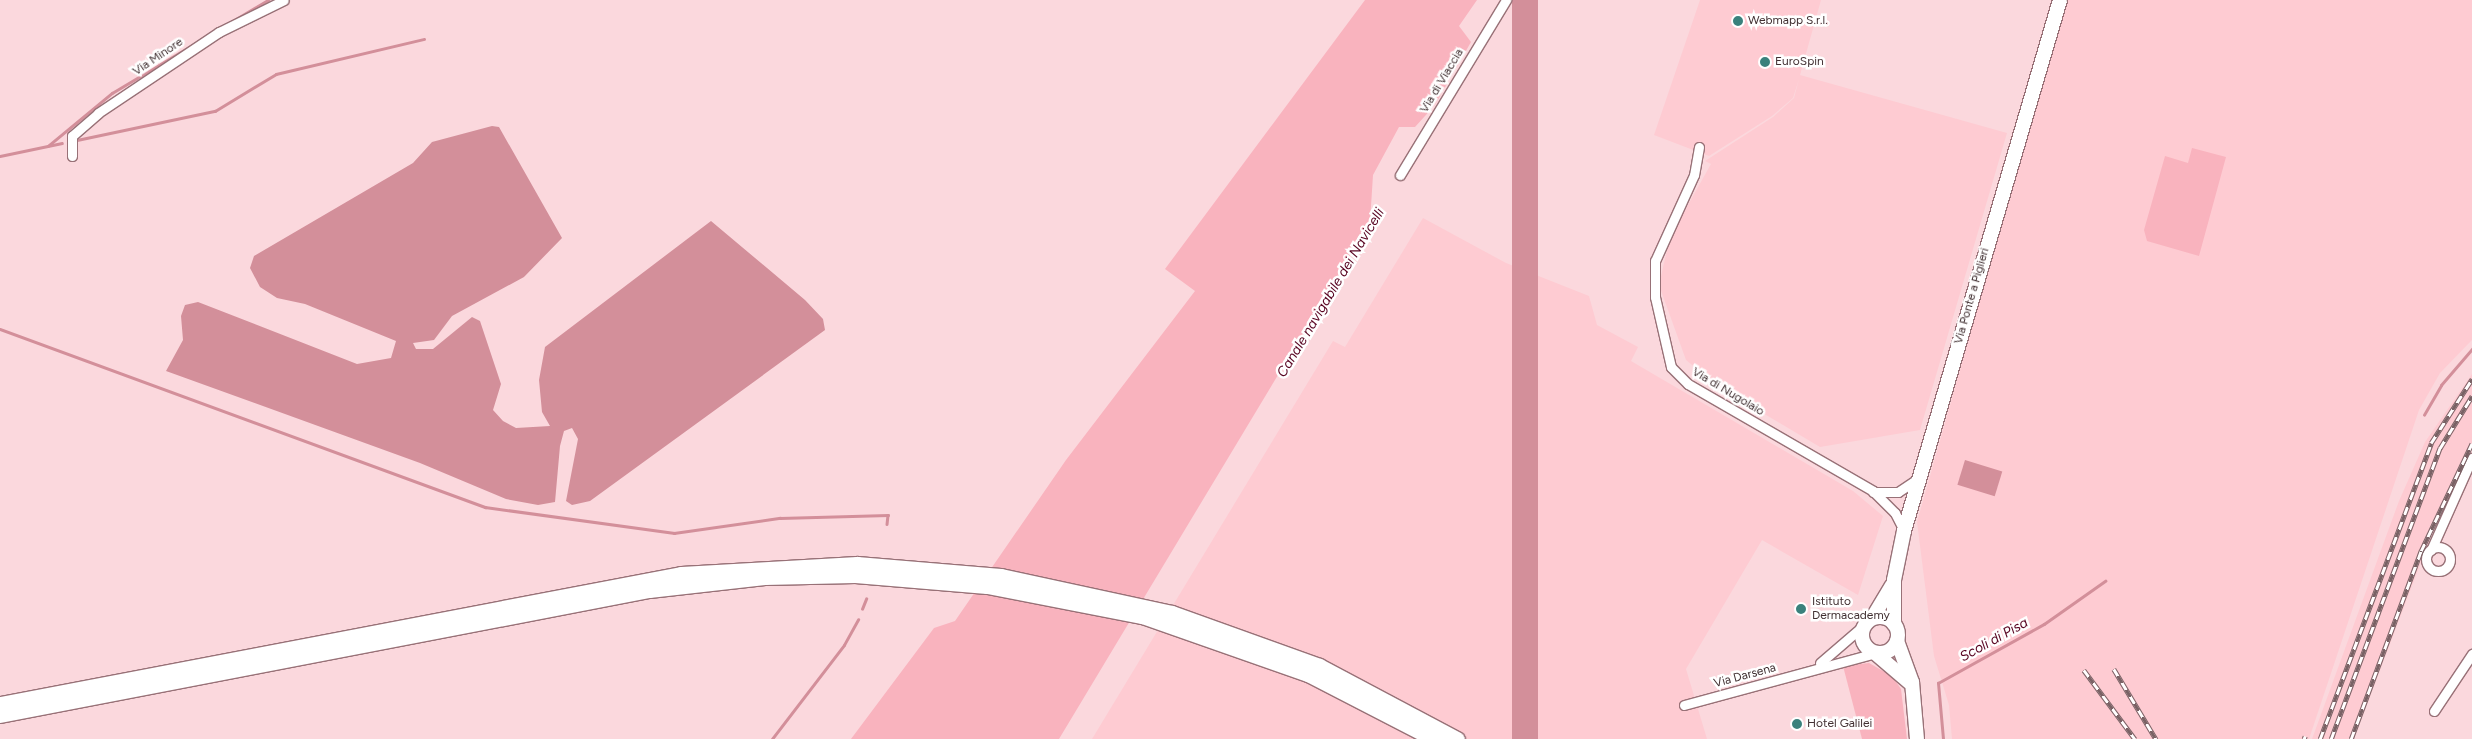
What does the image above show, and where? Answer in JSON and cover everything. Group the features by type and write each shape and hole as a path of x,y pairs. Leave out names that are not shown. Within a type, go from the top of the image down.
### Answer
{"highway":[{"path":"0,704 681,574 823,564 1082,590 1200,621 1336,674 1457,739"},
{"path":"0,715 657,589 764,577 934,574 1050,596 1172,625 1308,674 1434,739"}],"main road":[{"name":"Via Ponte a Piglieri","path":"1894,624 1894,580 1904,531 2056,4"},
{"name":"Via Ponte a Piglieri","path":"1869,621 1894,580"},
{"path":"1913,694 1903,674 1862,641 1869,621 1894,624 1897,641 1913,694 1917,739"},
{"path":"1875,653 1888,651 1897,641"}],"street":[{"name":"Via Minore","path":"72,156 72,136 98,112 219,32 284,0"},
{"name":"Via di Viaccia","path":"1400,175 1506,0"},
{"name":"Via di Nugolaio","path":"1700,146 1694,175 1655,262 1655,297 1671,367 1688,384 1873,492 1895,513 1904,531"},
{"path":"2431,550 2472,458"},
{"path":"1873,492 1898,492 1921,476"},
{"name":"Via Darsena","path":"1811,668 1869,621"},
{"name":"Via Darsena","path":"1684,705 1811,668 1875,653"},
{"path":"2434,711 2472,654"}],"shaded area":[{"path":"1365,0 1477,0 1459,26 1471,42 1435,105 1415,127 1399,127 1373,175 1370,222 1059,739 851,739 934,628 955,621 1066,460 1195,291 1165,269"},
{"path":"1512,0 1538,0 1538,739 1512,739"},
{"path":"1700,0 1821,0 1800,75 2007,133 1920,430 1820,447 1719,387 1686,360 1659,285 1670,237 1711,164 1705,161 1773,117 1794,98 1799,79 1793,98 1772,116 1709,156 1654,135"},
{"path":"2065,0 2472,0 2472,340 2440,373 2419,410 2309,739 1952,739 1949,705 1934,656 1917,522"},
{"path":"492,126 499,127 562,238 524,277 452,316 434,340 413,343 416,349 433,349 472,317 480,321 501,384 493,410 503,421 516,428 550,426 542,412 539,380 545,347 711,221 805,300 823,319 825,330 590,501 572,505 566,501 578,439 572,428 564,431 560,446 555,502 538,505 506,499 420,463 166,371 183,340 181,316 185,305 198,302 357,364 391,358 396,341 305,304 277,298 260,287 250,268 254,256 413,163 432,142"},
{"path":"2192,148 2226,157 2199,256 2147,241 2144,230 2165,156 2188,163"},
{"path":"1423,218 1506,263 1589,296 1597,325 1638,347 1631,361 1853,491 1883,516 1858,595 1762,540 1686,669 1707,739 1092,739 1333,341 1345,347"},
{"path":"2472,374 2472,448 2440,512 2354,739 2312,739 2399,501 2425,442"},
{"path":"1965,460 2002,471 1995,496 1957,485"},
{"path":"1869,663 1892,676 1901,689 1907,739 1862,739 1843,666"}],"waterway":[{"path":"48,146 112,93 268,0"},
{"path":"77,140 215,111 276,74 424,39"},
{"path":"0,156 62,143"},
{"path":"0,329 485,507 674,533 780,518 888,515 887,524"},
{"name":"Scoli di Pisa","path":"2424,415 2441,385 2472,349"},
{"name":"Scoli di Pisa","path":"1943,739 1938,683 2044,624 2105,581"},
{"path":"862,609 866,599"},
{"path":"772,739 844,645 858,620"}],"railway":[{"path":"2320,739 2431,443 2472,379"},
{"path":"2331,739 2440,448 2472,396"},
{"path":"2351,739 2421,551 2472,443"},
{"path":"2114,669 2156,739"},
{"path":"2084,670 2135,739"}],"place":[{"name":"Webmapp S.r.l.","path":"1738,21"},
{"name":"EuroSpin","path":"1765,62"},
{"name":"Istituto Dermacademy","path":"1801,609"},
{"name":"Hotel Galilei","path":"1797,724"}],"water label":[{"name":"Canale navigabile dei Navicelli","path":"1331,293"}]}
